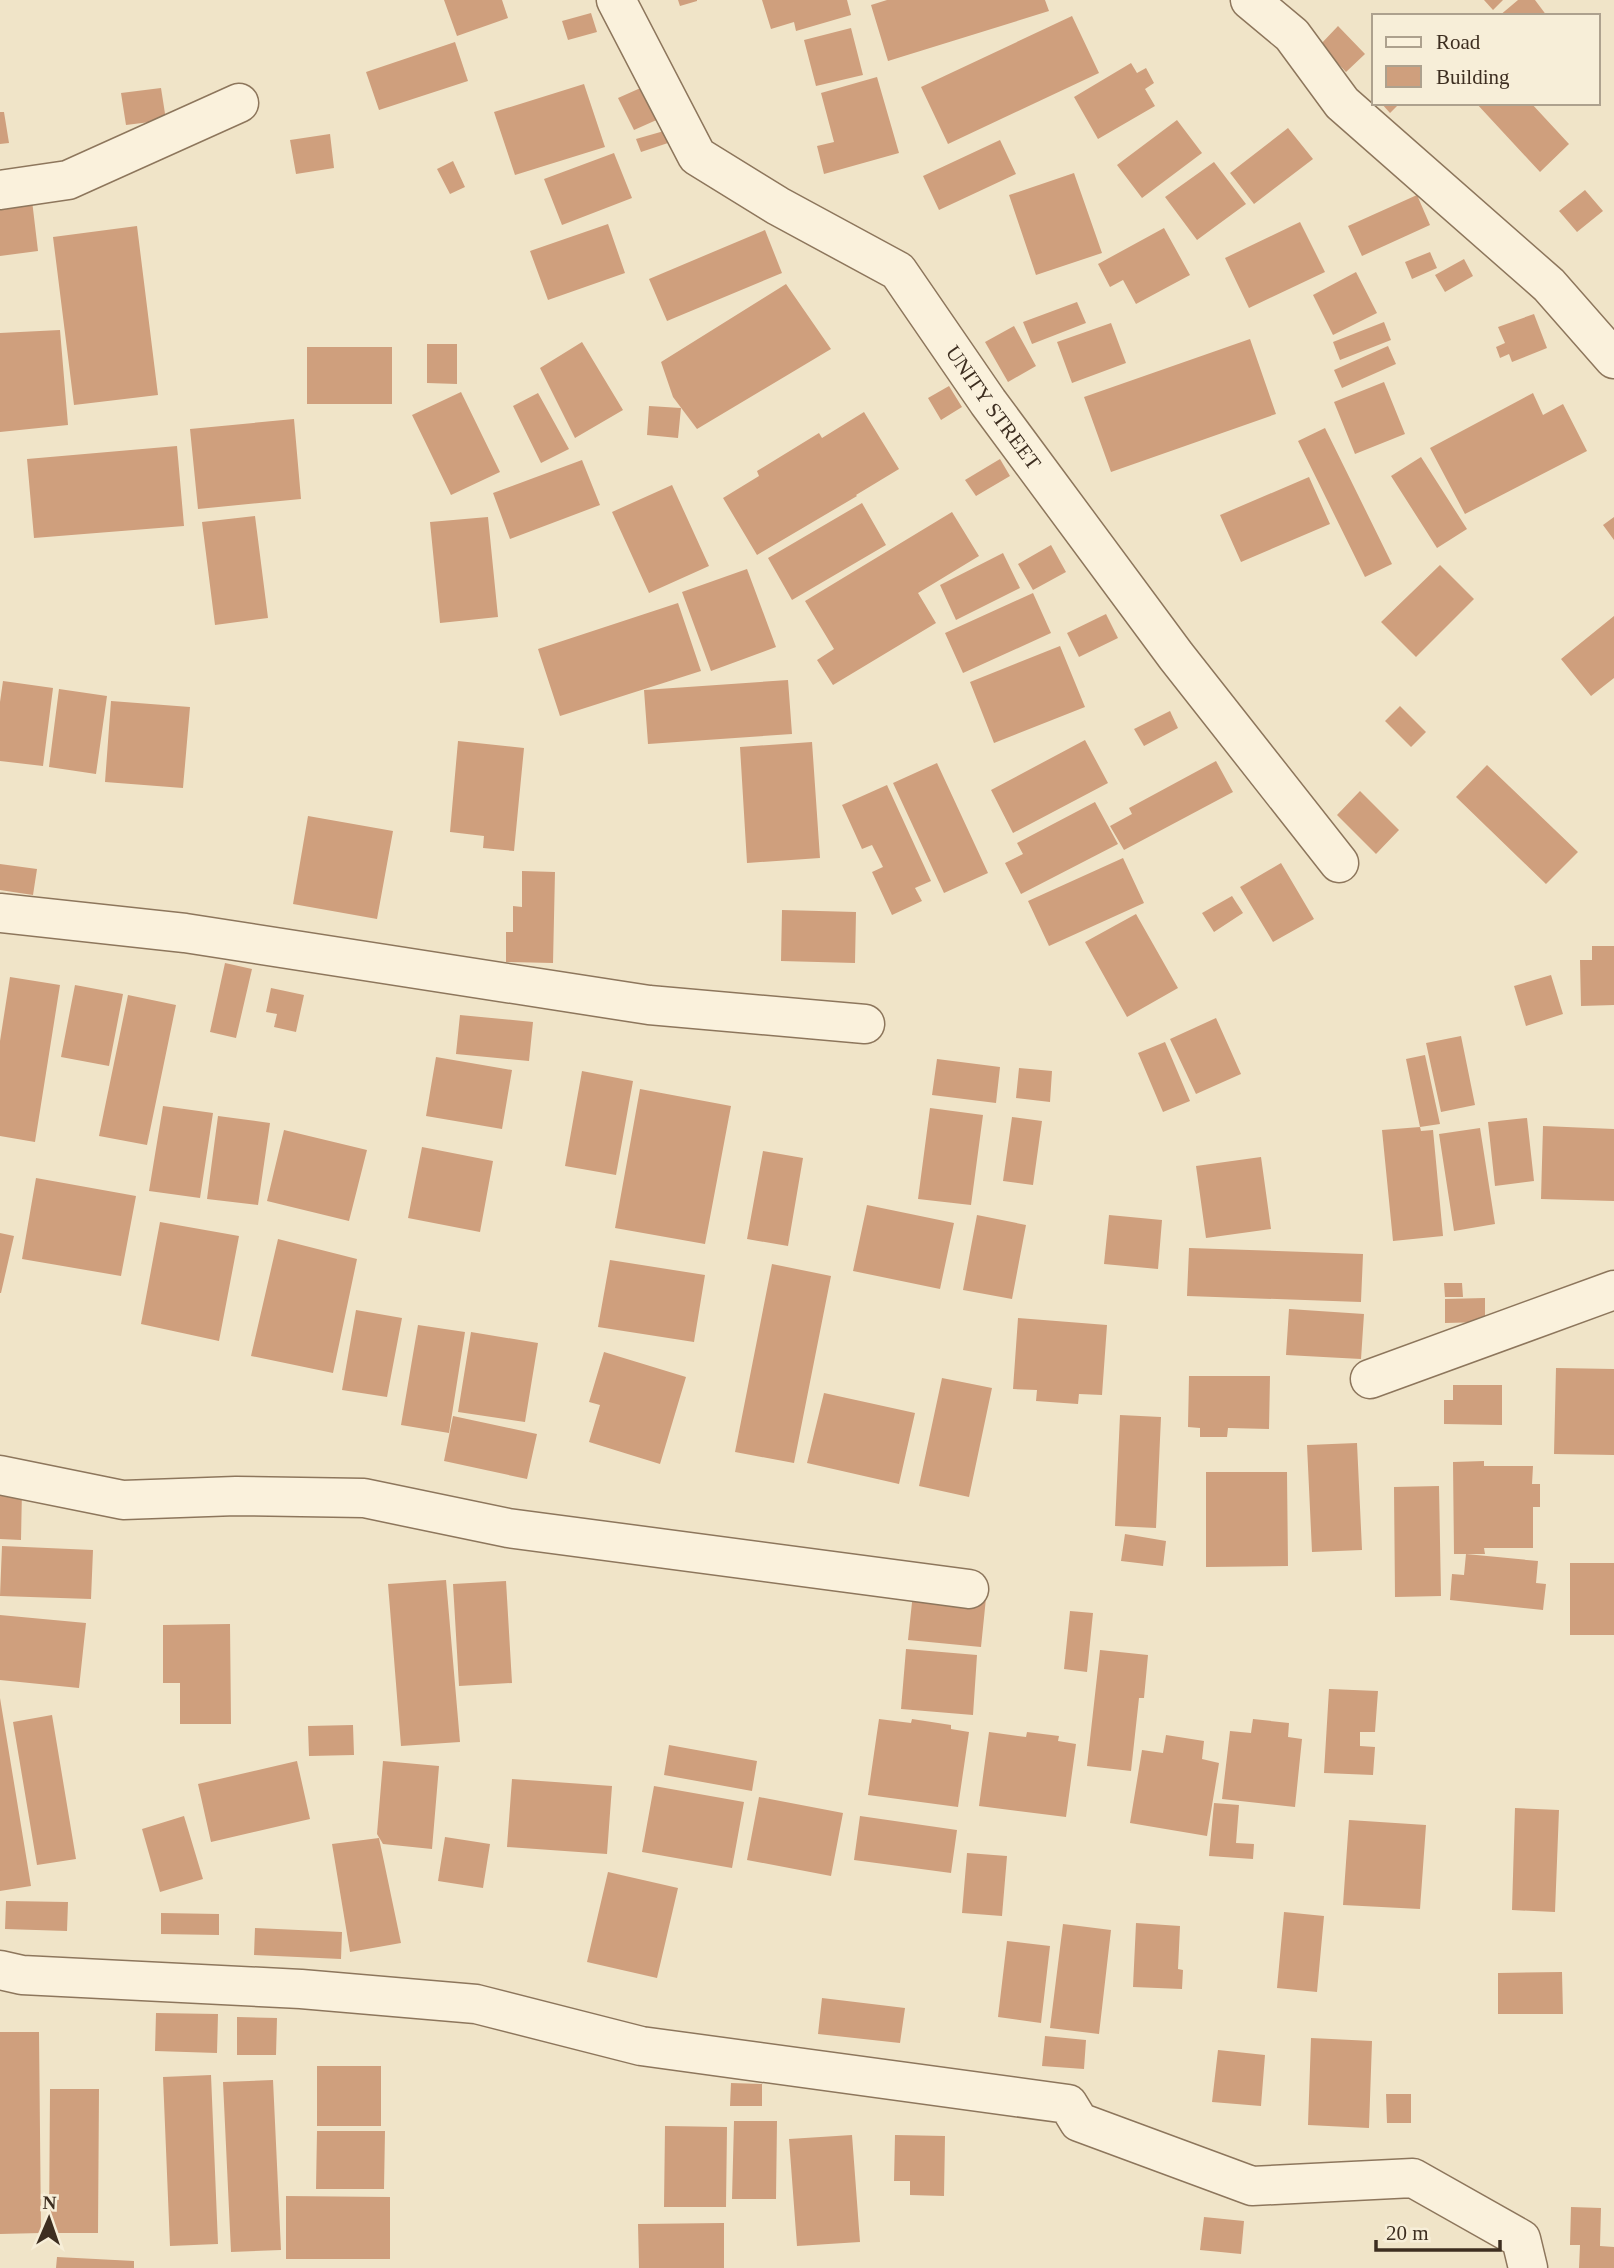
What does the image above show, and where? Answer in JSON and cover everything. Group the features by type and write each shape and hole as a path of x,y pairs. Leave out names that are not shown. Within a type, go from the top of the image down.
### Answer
{"street":[{"name":"UNITY STREET","path":"616,0 697,156 778,206 898,271 988,402 1045,479 1177,656 1339,863"},
{"path":"1250,0 1292,35 1342,103 1549,285 1614,359"},
{"path":"0,190 68,180 239,103"},
{"path":"0,913 185,933 649,1004 865,1024"},
{"path":"1370,1379 1614,1290"},
{"path":"0,1475 123,1500 236,1496 364,1498 508,1528 969,1589"},
{"path":"0,1970 22,1975 301,1989 477,2004 641,2046 1069,2104 1079,2122 1252,2186 1413,2178 1521,2239 1528,2268"}],"building":[{"path":"444,0 502,0 508,18 457,36"},
{"path":"678,0 697,0 697,1 680,6"},
{"path":"762,0 847,0 851,15 796,31 794,22 771,29"},
{"path":"887,0 1045,0 1049,11 888,61 871,5"},
{"path":"1484,0 1503,0 1493,10"},
{"path":"1518,0 1535,0 1546,14 1501,14"},
{"path":"591,13 597,32 568,40 562,21"},
{"path":"1072,16 1099,73 948,144 921,87"},
{"path":"1338,26 1365,54 1346,72 1320,45"},
{"path":"851,28 863,75 816,86 804,40"},
{"path":"455,42 468,81 379,110 366,72"},
{"path":"1131,63 1137,73 1146,68 1154,83 1145,89 1155,106 1098,139 1074,97"},
{"path":"877,77 899,153 824,174 817,146 834,142 821,93"},
{"path":"584,84 605,147 515,175 494,112"},
{"path":"645,86 661,118 634,130 618,98"},
{"path":"161,88 166,120 126,125 121,93"},
{"path":"1383,105 1398,105 1390,113"},
{"path":"1478,105 1533,105 1569,144 1540,172"},
{"path":"0,112 4,112 9,143 0,144"},
{"path":"1177,120 1202,153 1142,198 1117,165"},
{"path":"1288,128 1313,159 1254,204 1230,173"},
{"path":"664,131 668,143 641,152 636,139"},
{"path":"330,134 334,168 296,174 290,140"},
{"path":"1000,140 1016,174 939,210 923,176"},
{"path":"614,153 632,198 562,225 544,179"},
{"path":"453,161 465,187 450,194 437,169"},
{"path":"1214,162 1246,204 1197,240 1165,197"},
{"path":"1074,173 1102,253 1036,275 1009,195"},
{"path":"1585,190 1603,211 1577,232 1559,211"},
{"path":"31,192 38,251 0,256 0,196"},
{"path":"1417,195 1430,225 1362,256 1348,226"},
{"path":"1300,222 1325,272 1249,308 1225,258"},
{"path":"608,224 625,273 548,300 530,251"},
{"path":"137,226 158,395 74,405 53,237"},
{"path":"1164,228 1190,275 1136,304 1123,280 1110,287 1098,264"},
{"path":"765,230 782,273 667,321 649,279"},
{"path":"1430,252 1437,268 1412,279 1405,262"},
{"path":"1464,259 1473,276 1445,292 1435,275"},
{"path":"1356,272 1377,313 1333,335 1313,295"},
{"path":"786,284 831,349 697,429 673,397 661,362"},
{"path":"1077,302 1086,323 1032,344 1023,322"},
{"path":"1534,314 1547,348 1512,362 1509,354 1500,358 1496,347 1505,343 1498,327"},
{"path":"1384,322 1391,340 1340,360 1333,342"},
{"path":"1111,323 1126,363 1072,383 1057,342"},
{"path":"1014,326 1036,366 1008,382 985,342"},
{"path":"60,330 68,425 0,432 0,333"},
{"path":"1250,339 1276,414 1111,472 1084,397"},
{"path":"582,342 623,410 575,438 540,368"},
{"path":"427,344 457,344 457,384 427,383"},
{"path":"1388,346 1396,364 1342,388 1334,370"},
{"path":"307,347 392,347 392,404 307,404"},
{"path":"1384,382 1405,434 1355,454 1334,402"},
{"path":"949,386 962,407 941,420 928,398"},
{"path":"461,392 500,472 451,495 412,415"},
{"path":"538,393 569,449 541,463 513,406"},
{"path":"1533,393 1543,415 1563,404 1587,451 1465,514 1430,448"},
{"path":"649,406 681,408 678,438 647,435"},
{"path":"864,412 899,469 757,555 723,498 759,476 757,471 819,433 822,438"},
{"path":"294,419 301,499 198,509 190,429"},
{"path":"1325,428 1392,564 1365,577 1298,441"},
{"path":"177,446 184,526 34,538 27,459"},
{"path":"1421,457 1467,529 1437,548 1391,476"},
{"path":"1000,459 1010,476 976,496 965,480"},
{"path":"582,460 600,505 510,539 493,493"},
{"path":"1309,477 1330,524 1241,562 1220,515"},
{"path":"672,485 709,566 649,593 612,512"},
{"path":"862,503 886,545 792,600 768,558"},
{"path":"952,512 979,556 918,593 936,623 833,685 817,660 834,649 805,601"},
{"path":"255,516 268,618 215,625 202,522"},
{"path":"488,517 498,617 440,623 430,522"},
{"path":"1614,517 1614,540 1603,525"},
{"path":"1051,545 1066,572 1033,590 1018,564"},
{"path":"1003,553 1020,588 956,620 940,585"},
{"path":"1440,565 1474,599 1416,657 1381,622"},
{"path":"747,569 776,647 711,671 682,592"},
{"path":"1033,593 1051,633 963,673 945,633"},
{"path":"678,603 701,671 560,716 538,649"},
{"path":"1106,614 1118,638 1079,657 1067,633"},
{"path":"1614,616 1614,678 1591,696 1561,659"},
{"path":"1060,646 1085,707 994,743 970,682"},
{"path":"788,680 792,734 648,744 644,690"},
{"path":"3,681 53,688 43,766 0,761 0,702"},
{"path":"59,689 107,696 96,774 49,767"},
{"path":"111,701 190,707 183,788 105,782"},
{"path":"1400,706 1426,732 1411,747 1385,721"},
{"path":"1170,711 1178,728 1144,746 1134,729"},
{"path":"1085,740 1108,783 1013,833 991,790"},
{"path":"458,741 524,748 514,851 483,848 484,836 450,832"},
{"path":"812,742 820,858 747,863 740,747"},
{"path":"1216,761 1233,792 1124,850 1110,826 1132,814 1129,808"},
{"path":"937,763 988,873 944,893 893,783"},
{"path":"1487,765 1578,852 1546,884 1456,797"},
{"path":"887,785 931,881 915,888 922,901 892,915 872,872 883,867 872,845 862,849 842,805"},
{"path":"1360,791 1399,830 1376,854 1337,815"},
{"path":"1095,802 1118,844 1021,894 1005,863 1023,854 1017,843"},
{"path":"308,816 393,831 377,919 293,904"},
{"path":"1123,858 1144,903 1049,946 1028,901"},
{"path":"1281,863 1314,919 1273,942 1240,887"},
{"path":"0,864 37,869 33,895 0,890"},
{"path":"522,871 555,872 553,963 506,962 506,932 513,932 513,906 522,907"},
{"path":"1232,896 1243,913 1214,932 1202,913"},
{"path":"782,910 856,912 855,963 781,961"},
{"path":"1136,914 1178,988 1127,1017 1085,942"},
{"path":"1592,946 1614,946 1614,1005 1581,1006 1580,960 1592,960"},
{"path":"225,963 252,969 236,1038 210,1032"},
{"path":"1551,975 1563,1014 1526,1026 1514,986"},
{"path":"10,977 60,985 35,1142 0,1136 0,1041"},
{"path":"75,985 123,994 109,1066 61,1057"},
{"path":"271,988 304,995 296,1032 274,1027 277,1014 266,1012"},
{"path":"128,995 176,1005 147,1145 99,1136"},
{"path":"460,1015 533,1022 529,1061 456,1054"},
{"path":"1216,1018 1241,1074 1196,1094 1170,1039"},
{"path":"1461,1036 1475,1105 1441,1112 1426,1043"},
{"path":"1165,1042 1190,1101 1163,1112 1138,1053"},
{"path":"1425,1055 1440,1124 1420,1127 1406,1059"},
{"path":"436,1057 512,1070 502,1129 426,1116"},
{"path":"937,1059 1000,1067 996,1103 932,1095"},
{"path":"1019,1068 1052,1071 1050,1102 1016,1098"},
{"path":"582,1071 633,1081 616,1175 565,1166"},
{"path":"640,1089 731,1106 705,1244 615,1228"},
{"path":"163,1106 213,1113 200,1198 149,1191"},
{"path":"930,1108 983,1115 971,1205 918,1199"},
{"path":"218,1116 270,1123 258,1205 207,1199"},
{"path":"1012,1117 1042,1121 1033,1185 1003,1181"},
{"path":"1527,1118 1534,1181 1495,1186 1488,1122"},
{"path":"1543,1126 1614,1129 1614,1201 1541,1199"},
{"path":"1420,1127 1421,1131 1433,1130 1443,1236 1393,1241 1382,1130"},
{"path":"1480,1128 1495,1224 1454,1231 1439,1134"},
{"path":"284,1130 367,1150 349,1221 267,1201"},
{"path":"422,1147 493,1161 480,1232 408,1218"},
{"path":"763,1151 803,1158 788,1246 747,1239"},
{"path":"1261,1157 1271,1229 1206,1238 1196,1166"},
{"path":"36,1178 136,1196 121,1276 22,1259"},
{"path":"867,1205 954,1223 940,1289 853,1271"},
{"path":"977,1215 1026,1225 1012,1299 963,1290"},
{"path":"1109,1215 1162,1220 1158,1269 1104,1264"},
{"path":"160,1222 239,1236 219,1341 141,1324"},
{"path":"0,1233 14,1236 1,1293 0,1293"},
{"path":"278,1239 357,1259 333,1373 251,1356"},
{"path":"1189,1248 1363,1254 1361,1302 1187,1296"},
{"path":"610,1260 705,1275 694,1342 598,1327"},
{"path":"772,1264 831,1276 794,1463 735,1452"},
{"path":"1444,1283 1462,1283 1463,1297 1445,1297"},
{"path":"1485,1298 1485,1322 1445,1323 1445,1299"},
{"path":"1289,1309 1364,1314 1361,1359 1286,1355"},
{"path":"356,1310 402,1318 387,1397 342,1390"},
{"path":"1018,1318 1107,1325 1102,1395 1079,1394 1078,1404 1036,1401 1037,1390 1013,1389"},
{"path":"418,1325 465,1332 449,1433 401,1425"},
{"path":"471,1332 538,1343 525,1422 458,1412"},
{"path":"604,1352 686,1377 660,1464 589,1442 600,1405 589,1402"},
{"path":"1556,1368 1614,1369 1614,1455 1554,1454"},
{"path":"1189,1376 1270,1376 1269,1429 1228,1428 1227,1437 1200,1437 1200,1428 1188,1427"},
{"path":"942,1378 992,1388 969,1497 919,1486"},
{"path":"1453,1385 1502,1385 1502,1425 1444,1424 1444,1400 1453,1400"},
{"path":"824,1393 915,1413 899,1484 807,1463"},
{"path":"1120,1415 1161,1417 1156,1528 1115,1526"},
{"path":"453,1416 537,1434 527,1479 444,1461"},
{"path":"1357,1443 1362,1550 1312,1552 1307,1445"},
{"path":"1484,1461 1484,1466 1533,1466 1532,1484 1540,1484 1540,1507 1533,1507 1533,1548 1484,1548 1485,1554 1454,1554 1453,1462"},
{"path":"1206,1472 1287,1472 1288,1566 1206,1567"},
{"path":"1439,1486 1441,1596 1395,1597 1394,1487"},
{"path":"0,1489 22,1490 21,1540 0,1539"},
{"path":"1125,1534 1166,1541 1163,1566 1121,1561"},
{"path":"2,1546 93,1550 91,1599 0,1596"},
{"path":"1466,1554 1538,1561 1536,1583 1546,1584 1543,1610 1450,1600 1452,1574 1464,1575"},
{"path":"1570,1563 1614,1563 1614,1635 1570,1635"},
{"path":"446,1580 460,1742 401,1746 388,1584"},
{"path":"506,1581 512,1683 459,1686 453,1584"},
{"path":"913,1593 986,1598 981,1647 908,1640"},
{"path":"1070,1611 1093,1613 1087,1672 1064,1669"},
{"path":"0,1615 86,1623 79,1688 0,1680"},
{"path":"230,1624 231,1724 180,1724 180,1683 163,1683 163,1625"},
{"path":"906,1649 977,1655 973,1715 901,1709"},
{"path":"1100,1650 1148,1655 1144,1698 1139,1698 1131,1771 1087,1766"},
{"path":"1329,1689 1378,1691 1375,1732 1360,1732 1360,1746 1375,1747 1373,1775 1324,1773"},
{"path":"0,1698 31,1886 0,1891"},
{"path":"52,1715 76,1859 37,1865 13,1722"},
{"path":"879,1719 911,1723 912,1719 951,1725 951,1729 969,1732 958,1807 868,1795"},
{"path":"1253,1719 1289,1723 1288,1737 1302,1739 1295,1807 1222,1799 1230,1731 1251,1733"},
{"path":"353,1725 354,1755 309,1756 308,1726"},
{"path":"989,1732 1026,1737 1027,1732 1059,1736 1058,1741 1076,1744 1066,1817 979,1806"},
{"path":"1166,1735 1204,1741 1202,1759 1219,1763 1207,1836 1130,1823 1142,1750 1163,1753"},
{"path":"669,1745 757,1761 752,1791 664,1775"},
{"path":"297,1761 310,1819 211,1842 198,1784"},
{"path":"383,1761 439,1766 432,1849 383,1844 377,1834"},
{"path":"512,1779 612,1786 607,1854 507,1847"},
{"path":"654,1786 744,1802 732,1868 642,1852"},
{"path":"759,1797 843,1813 831,1876 747,1860"},
{"path":"1214,1803 1239,1805 1236,1843 1254,1844 1253,1859 1209,1856"},
{"path":"1515,1808 1559,1810 1555,1912 1512,1910"},
{"path":"184,1816 203,1879 160,1892 142,1829"},
{"path":"860,1816 957,1830 951,1873 854,1860"},
{"path":"1349,1820 1426,1825 1420,1909 1343,1905"},
{"path":"445,1837 490,1844 483,1888 438,1881"},
{"path":"379,1838 401,1943 350,1952 332,1844"},
{"path":"967,1853 1007,1856 1002,1916 962,1913"},
{"path":"608,1872 678,1888 657,1978 587,1962"},
{"path":"6,1901 68,1902 67,1931 5,1929"},
{"path":"1284,1912 1324,1916 1317,1992 1277,1988"},
{"path":"161,1913 219,1914 219,1935 161,1934"},
{"path":"1136,1923 1180,1926 1178,1969 1183,1970 1182,1989 1133,1987"},
{"path":"1063,1924 1111,1930 1099,2034 1050,2028"},
{"path":"255,1928 342,1932 341,1959 254,1955"},
{"path":"1007,1941 1050,1946 1041,2023 998,2017"},
{"path":"1562,1972 1563,2014 1498,2014 1498,1973"},
{"path":"822,1998 905,2008 900,2043 818,2034"},
{"path":"156,2013 218,2014 217,2053 155,2051"},
{"path":"237,2017 277,2018 276,2055 237,2055"},
{"path":"0,2032 39,2032 41,2233 0,2234"},
{"path":"1045,2036 1086,2040 1084,2069 1042,2066"},
{"path":"1311,2038 1372,2041 1369,2128 1308,2125"},
{"path":"1218,2050 1265,2055 1261,2106 1212,2102"},
{"path":"317,2066 381,2066 381,2126 317,2126"},
{"path":"211,2075 218,2244 170,2246 163,2077"},
{"path":"273,2080 281,2250 231,2252 223,2082"},
{"path":"731,2083 762,2084 762,2106 730,2106"},
{"path":"50,2089 99,2089 98,2233 49,2233"},
{"path":"1386,2094 1411,2094 1411,2123 1387,2123"},
{"path":"734,2121 777,2121 776,2199 732,2199"},
{"path":"665,2126 727,2127 726,2207 664,2207"},
{"path":"317,2131 385,2131 384,2189 316,2189"},
{"path":"852,2135 860,2242 797,2246 789,2139"},
{"path":"895,2135 945,2136 944,2196 910,2195 910,2181 894,2181"},
{"path":"286,2196 390,2197 390,2259 286,2259"},
{"path":"1571,2207 1601,2208 1600,2246 1614,2247 1614,2268 1579,2268 1580,2245 1570,2245"},
{"path":"1204,2217 1244,2221 1241,2254 1200,2250"},
{"path":"724,2223 724,2268 639,2268 638,2224"},
{"path":"57,2257 134,2261 134,2268 56,2268"}]}
